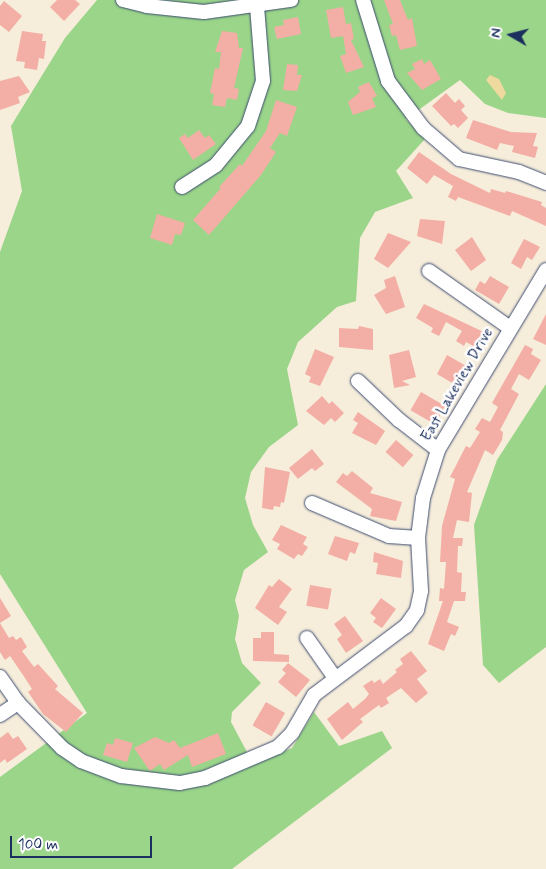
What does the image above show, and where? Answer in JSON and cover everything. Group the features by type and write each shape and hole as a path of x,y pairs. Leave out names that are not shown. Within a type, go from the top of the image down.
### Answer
{"street":[{"path":"123,0 148,6 204,12 257,7 291,0"},
{"path":"363,0 388,81 424,128 459,159 519,172 546,184"},
{"path":"182,187 216,165 248,126 263,81 257,7"},
{"name":"East Lakeview Drive","path":"0,677 18,704 62,748 81,761 121,776 148,782 180,783 205,778 278,747 292,733 314,696 335,678 371,654 406,626 416,610 421,591 418,538 423,498 438,450 546,270"},
{"path":"429,272 510,328"},
{"path":"358,381 399,420 438,450"},
{"path":"312,502 389,536 418,538"},
{"path":"307,638 335,678"},
{"path":"0,715 18,704"}],"green space":[{"path":"97,0 546,0 546,118 508,113 485,104 460,80 406,119 425,139 396,171 413,198 375,212 360,238 356,301 337,307 298,342 287,369 298,425 269,447 251,472 245,498 253,525 268,552 244,570 235,600 239,616 235,639 242,663 261,683 232,712 231,722 247,752 248,766 292,748 314,712 339,746 382,731 392,748 232,869 0,869 0,777 87,713 0,574 0,252 22,191 11,126 65,38"},
{"path":"546,384 546,647 499,683 483,665 474,525 497,460"}],"sand":[{"path":"490,75 499,79 506,93 502,100 486,80"}],"building":[{"path":"57,0 75,0 80,4 64,21 50,7"},
{"path":"384,0 400,0 408,20 412,18 417,46 400,50 396,35 392,36 389,25 393,24"},
{"path":"4,1 22,16 9,32 0,25 0,6"},
{"path":"343,7 346,24 351,23 354,39 351,40 364,67 346,73 340,56 346,54 343,36 331,38 326,10"},
{"path":"298,17 301,34 277,39 274,27 284,25 283,20"},
{"path":"22,31 43,34 42,41 46,41 44,59 39,58 37,70 24,68 25,62 16,61"},
{"path":"222,31 237,33 239,48 243,48 234,88 239,89 237,100 227,98 225,107 212,105 214,94 210,93 215,68 219,69 221,52 215,52"},
{"path":"422,59 424,64 430,60 441,79 422,90 407,73 415,69 412,64"},
{"path":"287,64 298,65 297,75 302,75 297,91 283,90"},
{"path":"19,76 30,92 18,97 20,103 0,110 0,81"},
{"path":"369,82 377,96 372,98 376,107 353,115 348,102 360,92 358,87"},
{"path":"446,93 455,103 459,99 465,106 461,110 468,118 458,128 454,124 451,126 432,106"},
{"path":"276,100 297,107 287,136 280,133 270,148 276,152 261,175 209,235 193,220 221,188 219,187 240,164 242,166 266,131"},
{"path":"473,120 511,132 537,133 533,146 538,147 535,158 512,152 514,146 500,143 497,150 466,138"},
{"path":"199,130 205,138 209,135 216,144 193,160 179,138 185,134 188,138"},
{"path":"419,152 451,174 490,193 491,189 505,193 506,191 542,202 541,205 546,208 546,226 512,211 510,216 458,197 456,201 448,197 453,186 434,175 427,184 407,168"},
{"path":"157,214 185,223 181,235 175,234 172,245 150,238"},
{"path":"420,219 445,221 442,244 417,236"},
{"path":"388,233 411,242 388,268 374,259"},
{"path":"472,237 486,260 471,271 455,250"},
{"path":"524,239 540,247 532,260 527,257 521,269 511,263"},
{"path":"395,276 405,307 386,314 374,295 386,288 384,280"},
{"path":"490,276 509,287 499,304 475,290 480,281 485,284"},
{"path":"424,304 488,334 479,349 466,342 464,346 456,341 462,331 446,322 439,336 431,332 433,328 416,318"},
{"path":"546,314 546,345 533,339"},
{"path":"359,326 373,329 373,350 339,347 339,328 358,329"},
{"path":"525,345 533,349 531,354 541,360 529,380 519,374 511,389 519,394 500,430 503,432 502,440 493,455 485,450 467,492 472,493 469,522 457,520 453,538 463,538 462,546 458,546 457,572 462,573 461,592 466,592 465,601 454,601 447,622 459,627 455,636 451,634 444,651 428,644 443,601 439,601 440,588 444,589 446,562 440,562 442,526 455,479 450,477 466,446 470,448 480,432 475,429 482,418 490,422 498,407 492,403"},
{"path":"315,349 334,357 320,386 309,382 311,377 305,374"},
{"path":"409,350 416,377 402,381 410,385 394,388 389,355"},
{"path":"447,355 468,367 454,384 437,374"},
{"path":"421,392 445,406 435,424 410,410"},
{"path":"322,396 329,404 332,401 344,413 335,422 331,418 324,425 306,411"},
{"path":"358,412 385,431 376,445 352,433 358,423 353,420"},
{"path":"396,440 413,455 403,467 386,452"},
{"path":"312,449 324,464 315,471 312,468 298,479 289,468"},
{"path":"265,467 290,472 284,503 281,502 280,507 274,506 273,510 262,508"},
{"path":"352,471 373,488 370,493 402,502 396,521 370,516 372,509 336,482 343,473 347,476"},
{"path":"281,525 307,537 303,544 308,547 302,556 298,554 294,559 277,549 280,544 272,540"},
{"path":"335,536 359,543 355,554 350,552 347,561 328,554"},
{"path":"374,552 403,561 401,578 376,574 378,563 373,562"},
{"path":"279,579 292,589 279,607 287,612 278,625 255,608 269,585 272,587"},
{"path":"310,585 332,589 328,610 306,606"},
{"path":"0,598 11,616 0,623"},
{"path":"381,598 396,609 382,628 373,622 376,618 370,613"},
{"path":"345,616 363,641 346,653 337,639 342,635 334,624"},
{"path":"0,623 9,638 13,636 16,640 21,637 27,647 22,651 34,667 38,664 58,686 55,689 83,713 66,732 43,714 28,692 32,689 10,656 5,660 0,652"},
{"path":"261,632 274,632 274,654 289,655 289,662 253,661 253,638 261,638"},
{"path":"411,651 427,671 417,679 428,693 416,703 401,688 386,698 389,703 381,708 379,705 360,719 363,722 342,740 327,719 348,702 353,709 369,694 363,686 372,680 374,683 380,679 383,684 403,664 400,659"},
{"path":"288,663 310,680 296,697 278,682 286,673 282,670"},
{"path":"266,702 285,713 272,736 252,725"},
{"path":"8,732 13,739 18,736 27,749 7,763 5,759 0,763 0,738"},
{"path":"218,733 226,754 192,767 188,755 164,770 160,764 150,771 134,748 155,737 169,743 174,740 180,748"},
{"path":"115,738 133,743 127,762 103,755 107,743 113,745"}]}
